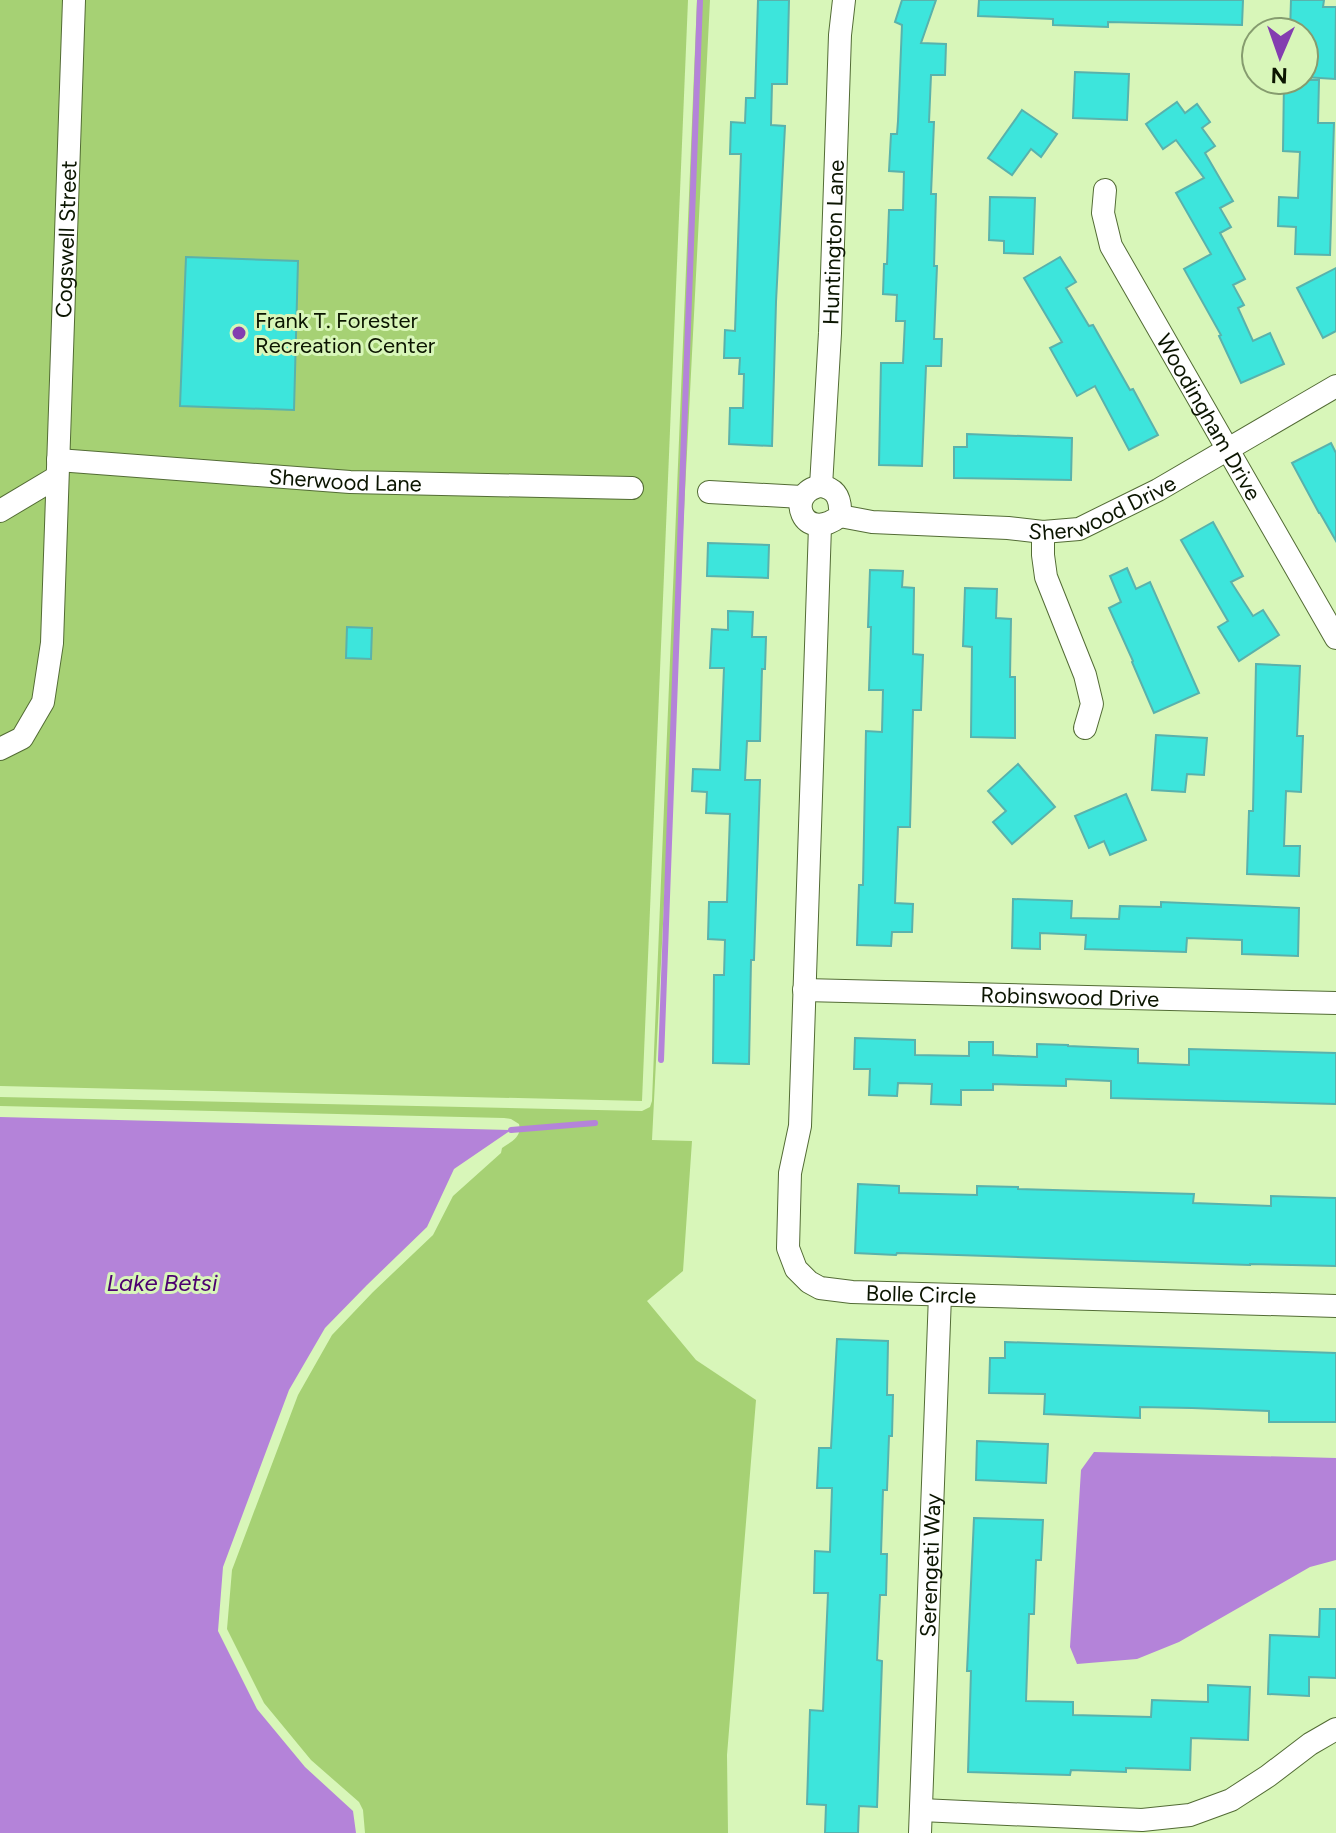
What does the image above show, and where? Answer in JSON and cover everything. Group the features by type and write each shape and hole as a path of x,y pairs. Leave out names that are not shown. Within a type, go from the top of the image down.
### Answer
{"street":[{"name":"Cogswell Street","path":"0,749 22,738 43,702 52,643 74,0"},
{"name":"Huntington Lane","path":"812,492 830,333 840,35 844,0"},
{"name":"Woodingham Drive","path":"1105,190 1103,213 1111,246 1336,638"},
{"name":"Sherwood Drive","path":"830,521 1043,532 1079,529 1158,490 1336,386"},
{"name":"Sherwood Lane","path":"58,469 350,482 632,488"},
{"path":"0,511 58,469"},
{"path":"709,492 812,492 829,488 839,499 830,521 804,990"},
{"path":"812,492 800,505 806,520 812,524 830,521"},
{"path":"1043,532 1046,577 1085,675 1092,704 1085,728"},
{"name":"Robinswood Drive","path":"804,990 1336,1003"},
{"name":"Bolle Circle","path":"804,990 800,1126 790,1173 788,1248 796,1269 809,1282 820,1288 852,1292 1336,1306"},
{"name":"Serengeti Way","path":"920,1822 940,1295"},
{"path":"920,1822 1142,1820 1190,1815 1231,1800 1336,1729"}],"green space":[{"path":"0,0 688,0 642,1101 0,1086"},
{"path":"697,0 710,0 652,1140 692,1141 683,1271 647,1301 696,1360 756,1400 727,1755 728,1833 365,1833 363,1810 359,1802 311,1760 264,1703 227,1629 232,1570 298,1395 332,1335 433,1235 453,1196 515,1138 519,1124 504,1118 0,1106 0,1097 642,1111 650,1107"}],"water":[{"name":"Lake Betsi","path":"0,1117 511,1130 454,1169 427,1227 325,1328 289,1390 223,1567 218,1631 257,1709 305,1767 353,1811 356,1833 0,1833"},
{"path":"1094,1452 1336,1458 1336,1560 1310,1567 1179,1642 1137,1659 1077,1664 1070,1647 1081,1470"}],"building":[{"path":"758,0 789,0 787,84 772,84 771,125 785,126 772,446 729,444 730,408 743,408 744,374 739,374 740,358 724,358 725,330 735,331 741,154 730,154 731,122 745,123 746,98 755,98"},
{"path":"902,0 936,0 921,43 946,44 945,75 931,75 929,122 934,122 931,194 936,194 934,339 942,339 941,366 926,366 922,466 879,465 881,363 903,363 905,321 896,321 897,295 883,294 889,210 903,210 904,172 889,171 891,134 897,134 902,25 895,22"},
{"path":"979,0 1243,0 1240,25 1108,22 1108,27 1053,25 1053,19 978,16"},
{"path":"1291,0 1324,0 1323,7 1336,7 1335,79 1320,78 1320,16 1290,16"},
{"path":"1075,72 1129,74 1127,120 1073,118"},
{"path":"1284,96 1319,96 1318,123 1334,123 1330,255 1295,254 1296,227 1278,226 1279,197 1298,198 1300,152 1283,151"},
{"path":"1177,102 1185,113 1197,104 1210,122 1202,128 1215,146 1205,153 1233,201 1220,208 1231,227 1220,233 1245,279 1233,285 1244,305 1238,308 1253,341 1270,333 1284,364 1241,383 1221,335 1184,269 1211,254 1176,193 1204,178 1176,140 1163,149 1146,124"},
{"path":"1022,110 1057,134 1041,157 1031,149 1012,175 988,158"},
{"path":"990,197 1035,198 1033,254 1004,253 1004,241 989,240"},
{"name":"Frank T. Forester Recreation Center","path":"186,257 298,261 294,410 180,406"},
{"path":"1060,257 1076,282 1066,288 1089,326 1093,325 1158,435 1129,450 1095,386 1077,396 1050,348 1062,342 1024,278"},
{"path":"1336,268 1336,331 1323,338 1297,288"},
{"path":"967,434 1072,438 1071,480 954,478 954,447 967,447"},
{"path":"1331,443 1336,453 1336,541 1292,463"},
{"path":"1213,522 1243,576 1231,582 1253,616 1263,610 1279,635 1239,661 1218,627 1228,621 1181,540"},
{"path":"708,543 769,545 768,578 707,576"},
{"path":"1127,568 1136,589 1150,582 1199,693 1154,713 1109,608 1121,602 1110,576"},
{"path":"870,570 903,571 902,587 914,588 913,654 923,655 921,710 913,710 910,827 898,827 895,903 913,904 912,932 892,932 891,946 857,945 859,885 863,885 866,731 882,732 883,690 869,690"},
{"path":"965,588 997,589 996,618 1011,619 1010,677 1015,677 1015,738 971,737 972,647 963,646"},
{"path":"728,611 753,612 752,637 766,637 760,741 747,741 745,780 760,780 749,1064 713,1063 714,975 724,975 725,940 708,939 709,902 727,902 730,814 706,813 707,792 692,791 693,769 720,770 724,668 710,668 712,629 728,630"},
{"path":"347,627 372,628 371,659 346,658"},
{"path":"1256,664 1300,666 1297,736 1303,736 1301,792 1286,791 1284,846 1300,846 1299,876 1247,874 1249,811 1253,811"},
{"path":"1156,735 1207,738 1204,775 1187,774 1185,792 1152,790"},
{"path":"1018,764 1055,807 1012,844 993,822 1006,811 988,791"},
{"path":"1126,794 1146,840 1110,855 1104,841 1089,848 1075,816"},
{"path":"1013,899 1072,901 1071,918 1119,919 1120,906 1161,907 1161,902 1299,908 1298,956 1242,954 1242,940 1187,938 1186,952 1085,949 1086,935 1040,933 1040,949 1012,948"},
{"path":"855,1038 915,1040 915,1055 969,1056 969,1042 993,1042 993,1055 1037,1057 1037,1044 1068,1045 1138,1049 1138,1063 1189,1065 1189,1049 1336,1053 1336,1104 1111,1098 1111,1081 1066,1079 1066,1086 993,1084 993,1090 961,1090 961,1105 931,1104 932,1084 898,1083 897,1096 869,1095 870,1069 854,1069"},
{"path":"858,1184 899,1186 899,1193 977,1195 977,1186 1194,1194 1193,1203 1271,1206 1271,1196 1336,1198 1336,1266 855,1253"},
{"path":"837,1339 888,1341 887,1395 893,1395 887,1490 883,1490 881,1554 887,1554 886,1595 880,1595 877,1660 882,1661 877,1807 859,1806 858,1833 825,1833 826,1805 807,1804 810,1710 823,1711 828,1593 814,1593 815,1551 830,1552 832,1488 817,1488 819,1448 831,1448"},
{"path":"1005,1342 1336,1353 1336,1422 1269,1422 1269,1411 1192,1408 1140,1407 1140,1418 1044,1414 1045,1394 989,1393 990,1358 1005,1358"},
{"path":"977,1441 1048,1444 1046,1483 976,1480"},
{"path":"974,1518 1043,1520 1041,1560 1036,1560 1034,1614 1029,1614 1026,1701 1073,1702 1073,1715 1151,1717 1152,1700 1208,1702 1208,1685 1250,1687 1248,1740 1191,1738 1190,1770 1071,1770 1070,1775 968,1772 971,1671 967,1671"},
{"path":"1320,1609 1336,1609 1336,1678 1309,1677 1309,1696 1268,1694 1270,1635 1319,1637"}],"waterway":[{"path":"661,1060 700,0"},
{"path":"511,1130 595,1123"}],"place":[{"name":"Frank T. Forester Recreation Center","path":"239,333"}]}
